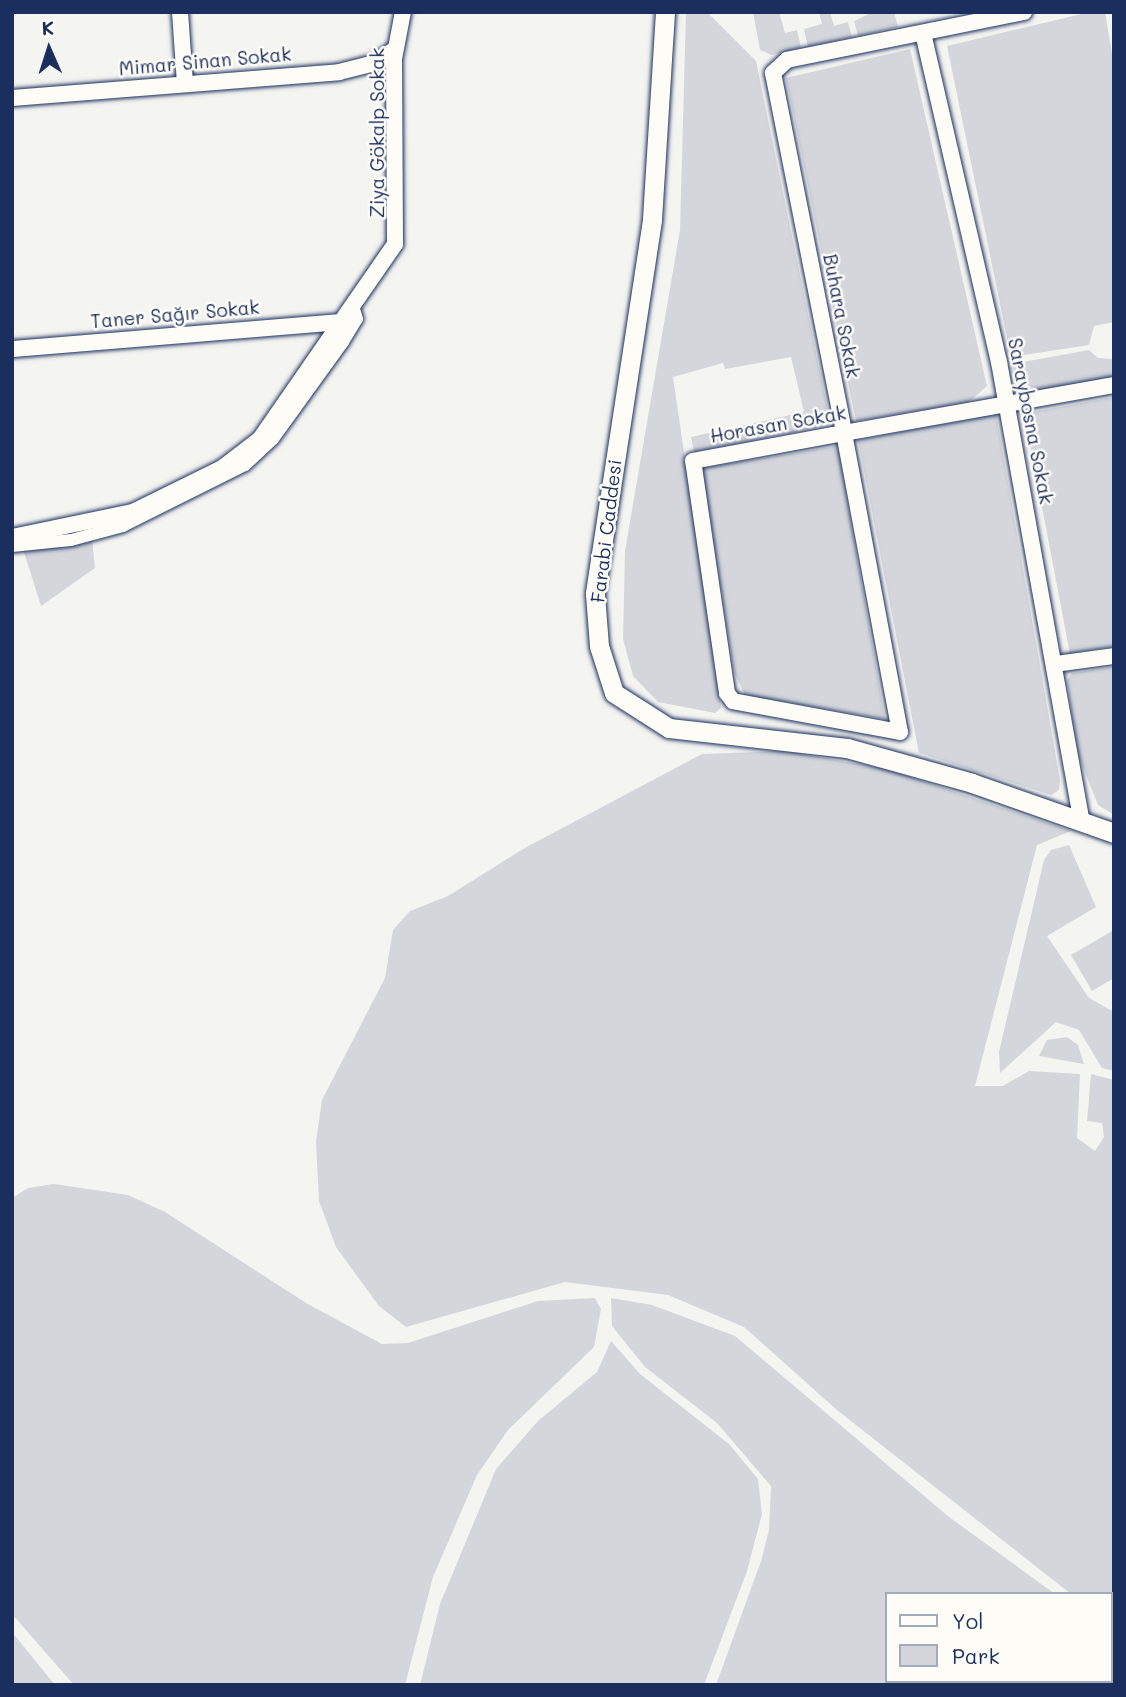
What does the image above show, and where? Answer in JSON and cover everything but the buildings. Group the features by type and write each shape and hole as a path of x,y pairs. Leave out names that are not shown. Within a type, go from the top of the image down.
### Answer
{"street":[{"path":"180,12 185,84"},
{"name":"Ziya Gökalp Sokak","path":"12,537 133,512 229,463 260,439 353,306 397,236 395,49 403,12"},
{"name":"Farabi Caddesi","path":"665,12 652,220 596,594 599,646 614,693 669,728 847,748 1114,833"},
{"path":"923,33 1024,12"},
{"name":"Saraybosna Sokak","path":"923,33 1007,404 1082,821"},
{"name":"Buhara Sokak","path":"900,733 773,73 787,60 923,33"},
{"name":"Mimar Sinan Sokak","path":"12,98 339,72 375,63 395,49"},
{"path":"12,546 71,540 123,526 245,465 273,439 328,365 357,319 353,306"},
{"name":"Taner Sağır Sokak","path":"12,349 342,322"},
{"name":"Horasan Sokak","path":"900,733 744,705 727,693 693,461 1114,385"},
{"path":"1055,664 1114,656"}],"green space":[{"path":"686,12 707,12 756,61 829,416 821,427 694,452 691,437 804,412 791,357 725,369 723,363 673,377 721,708 715,713 658,702 633,676 623,639 625,551 680,230"},
{"path":"753,12 779,12 785,33 797,30 801,48 772,55 760,50"},
{"path":"819,12 830,12 834,26 848,22 852,37 808,47 804,29 822,24"},
{"path":"873,12 894,12 898,27 858,36 854,21"},
{"path":"1090,12 1105,12 1114,66 1114,322 1094,326 1089,345 1011,357 947,46"},
{"path":"910,49 987,386 969,402 856,421 786,78"},
{"path":"1089,350 1098,358 1114,359 1114,378 1042,390 1017,383 1012,364"},
{"path":"1114,397 1114,646 1070,654 1025,418 1027,413"},
{"path":"996,414 1060,780 1059,790 1051,795 919,753 858,440"},
{"path":"838,446 885,719 745,695 734,672 702,468"},
{"path":"92,539 95,568 41,606 23,549"},
{"path":"1114,667 1114,815 1098,805 1077,752 1067,680 1072,673"},
{"path":"784,751 887,769 1071,831 1037,845 975,1086 1003,1086 1029,1071 1080,1074 1077,1138 1095,1151 1104,1137 1102,1123 1087,1121 1091,1074 1114,1080 1114,1650 1112,1592 1068,1592 837,1410 744,1327 668,1295 565,1282 406,1327 379,1306 336,1247 319,1201 316,1141 322,1100 385,978 393,930 410,911 448,896 523,849 702,754"},
{"path":"1069,845 1096,907 1047,936 1089,998 1114,1012 1114,1071 1102,1068 1079,1030 1056,1022 1000,1073 999,1052 1044,860 1051,850"},
{"path":"1114,930 1114,978 1092,991 1071,955"},
{"path":"1067,1037 1078,1045 1084,1064 1039,1056 1047,1040"},
{"path":"54,1184 128,1195 165,1212 306,1303 382,1344 408,1343 538,1301 595,1298 601,1309 594,1347 508,1430 477,1475 433,1577 405,1685 74,1685 12,1614 12,1198 28,1188"},
{"path":"611,1298 652,1305 735,1336 949,1517 1052,1592 884,1592 884,1683 1112,1683 1112,1677 1114,1685 716,1685 761,1561 769,1530 771,1486 717,1423 645,1367 612,1326"},
{"path":"611,1341 640,1374 729,1444 758,1479 762,1514 747,1571 704,1685 420,1685 440,1604 496,1469 538,1421 597,1372"},
{"path":"12,1633 16,1637 55,1685 12,1685"}]}
